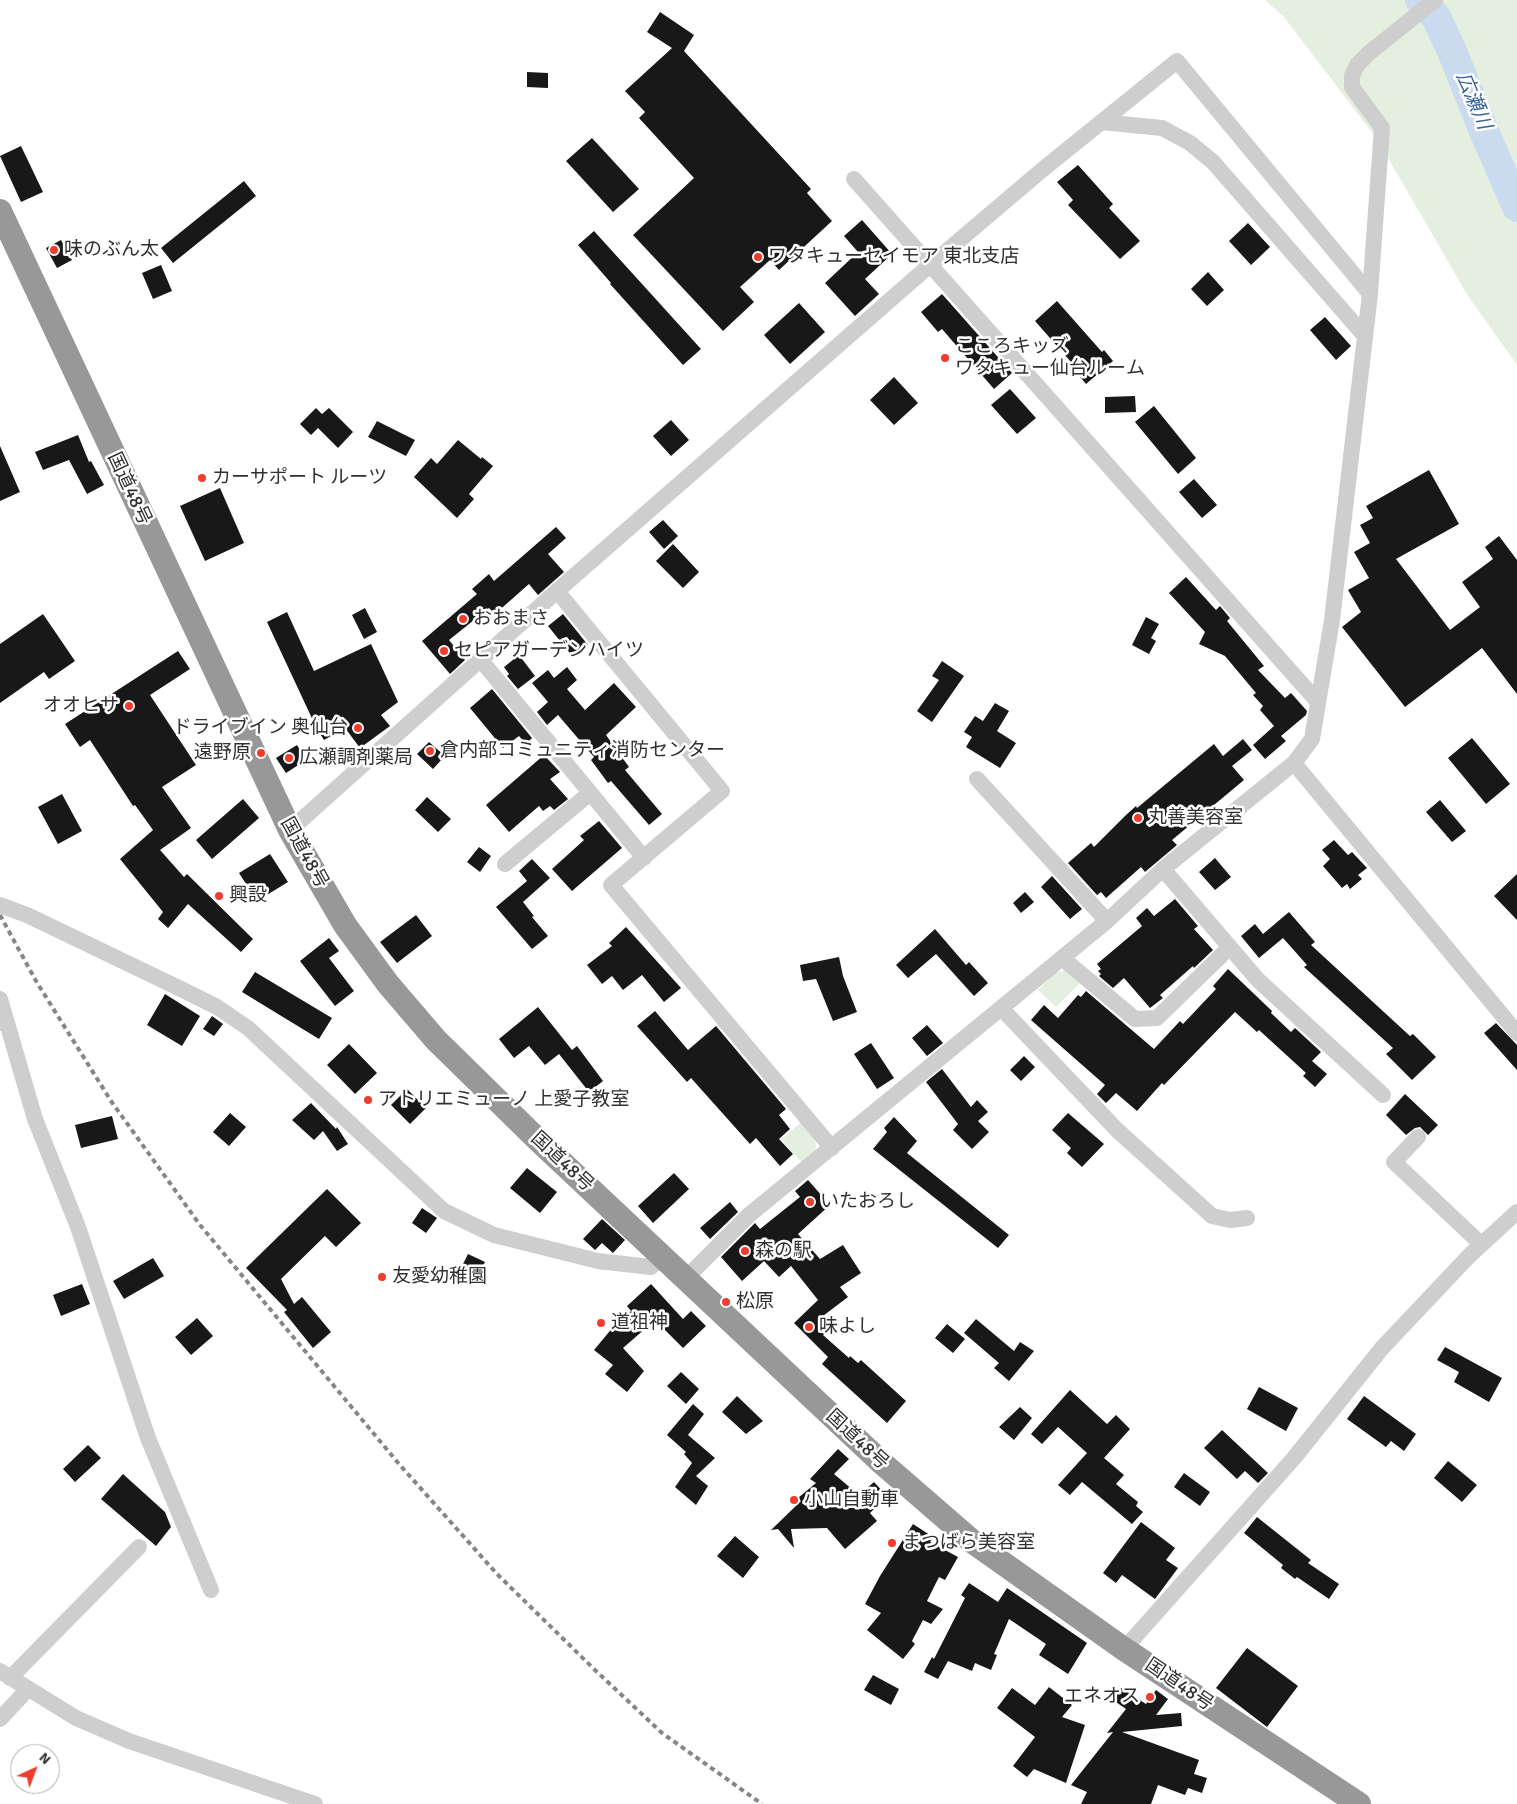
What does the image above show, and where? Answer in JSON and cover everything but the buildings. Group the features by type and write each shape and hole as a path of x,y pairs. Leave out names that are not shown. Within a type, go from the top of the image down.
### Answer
{"highway":[{"name":"国道48号","path":"0,211 290,830 345,925 388,984 436,1040 661,1257 686,1278 882,1463 973,1542 1124,1649 1359,1804"}],"street":[{"path":"686,1278 749,1215 1107,921 1163,868 1294,763 1312,738 1332,620 1370,294 1382,128 1352,87 1352,76 1357,65 1369,53 1435,0"},
{"path":"290,830 557,591 929,266 1177,61 1370,294"},
{"path":"1101,122 1162,128 1190,142 1213,162 1364,335"},
{"path":"854,179 929,266 1317,701"},
{"path":"557,591 722,791 611,885 832,1148"},
{"path":"480,659 644,858"},
{"path":"1294,763 1517,1033"},
{"path":"977,778 1107,921"},
{"path":"505,864 590,792"},
{"path":"1163,868 1258,980 1383,1095"},
{"path":"0,905 27,915 181,988 217,1007 248,1028 444,1211 494,1234 598,1261 651,1267 661,1257"},
{"path":"1062,958 1135,1019 1157,1018 1230,947"},
{"path":"0,999 2,1020 35,1120 78,1227 148,1438 211,1590"},
{"path":"1001,1008 1117,1130 1212,1216 1230,1220 1247,1218"},
{"path":"1418,1137 1394,1162 1481,1244"},
{"path":"1124,1649 1294,1458 1382,1348 1481,1244 1517,1212"},
{"path":"139,1547 5,1675 76,1718 129,1741 315,1804"},
{"path":"0,1719 28,1690"}],"green space":[{"path":"1265,0 1517,0 1517,365 1468,296 1377,139 1284,17"},
{"path":"1066,970 1080,983 1056,1007 1038,990 1055,973"},
{"path":"804,1120 815,1135 816,1151 802,1163 781,1139"}],"waterway":[{"name":"広瀬川","path":"1420,0 1436,17 1452,51 1517,207"}],"railway":[{"path":"0,915 36,981 111,1101 200,1225 399,1464 497,1574 662,1733 762,1804"}],"place":[{"name":"味のぶん太","path":"54,250"},
{"name":"ワタキューセイモア 東北支店","path":"758,257"},
{"name":"こころキッズ ワタキュー仙台ルーム","path":"945,358"},
{"name":"カーサポート ルーツ","path":"202,478"},
{"name":"おおまさ","path":"463,619"},
{"name":"セピアガーデンハイツ","path":"444,651"},
{"name":"オオヒサ","path":"129,706"},
{"name":"ドライブイン 奥仙台","path":"358,728"},
{"name":"倉内部コミュニティ消防センター","path":"430,751"},
{"name":"遠野原","path":"261,753"},
{"name":"広瀬調剤薬局","path":"289,758"},
{"name":"丸善美容室","path":"1138,818"},
{"name":"興設","path":"219,896"},
{"name":"アトリエミューノ 上愛子教室","path":"368,1100"},
{"name":"いたおろし","path":"810,1202"},
{"name":"森の駅","path":"745,1251"},
{"name":"友愛幼稚園","path":"382,1277"},
{"name":"松原","path":"726,1302"},
{"name":"道祖神","path":"601,1323"},
{"name":"味よし","path":"809,1327"},
{"name":"小山自動車","path":"794,1500"},
{"name":"まつばら美容室","path":"892,1543"},
{"name":"エネオス","path":"1150,1697"}]}
